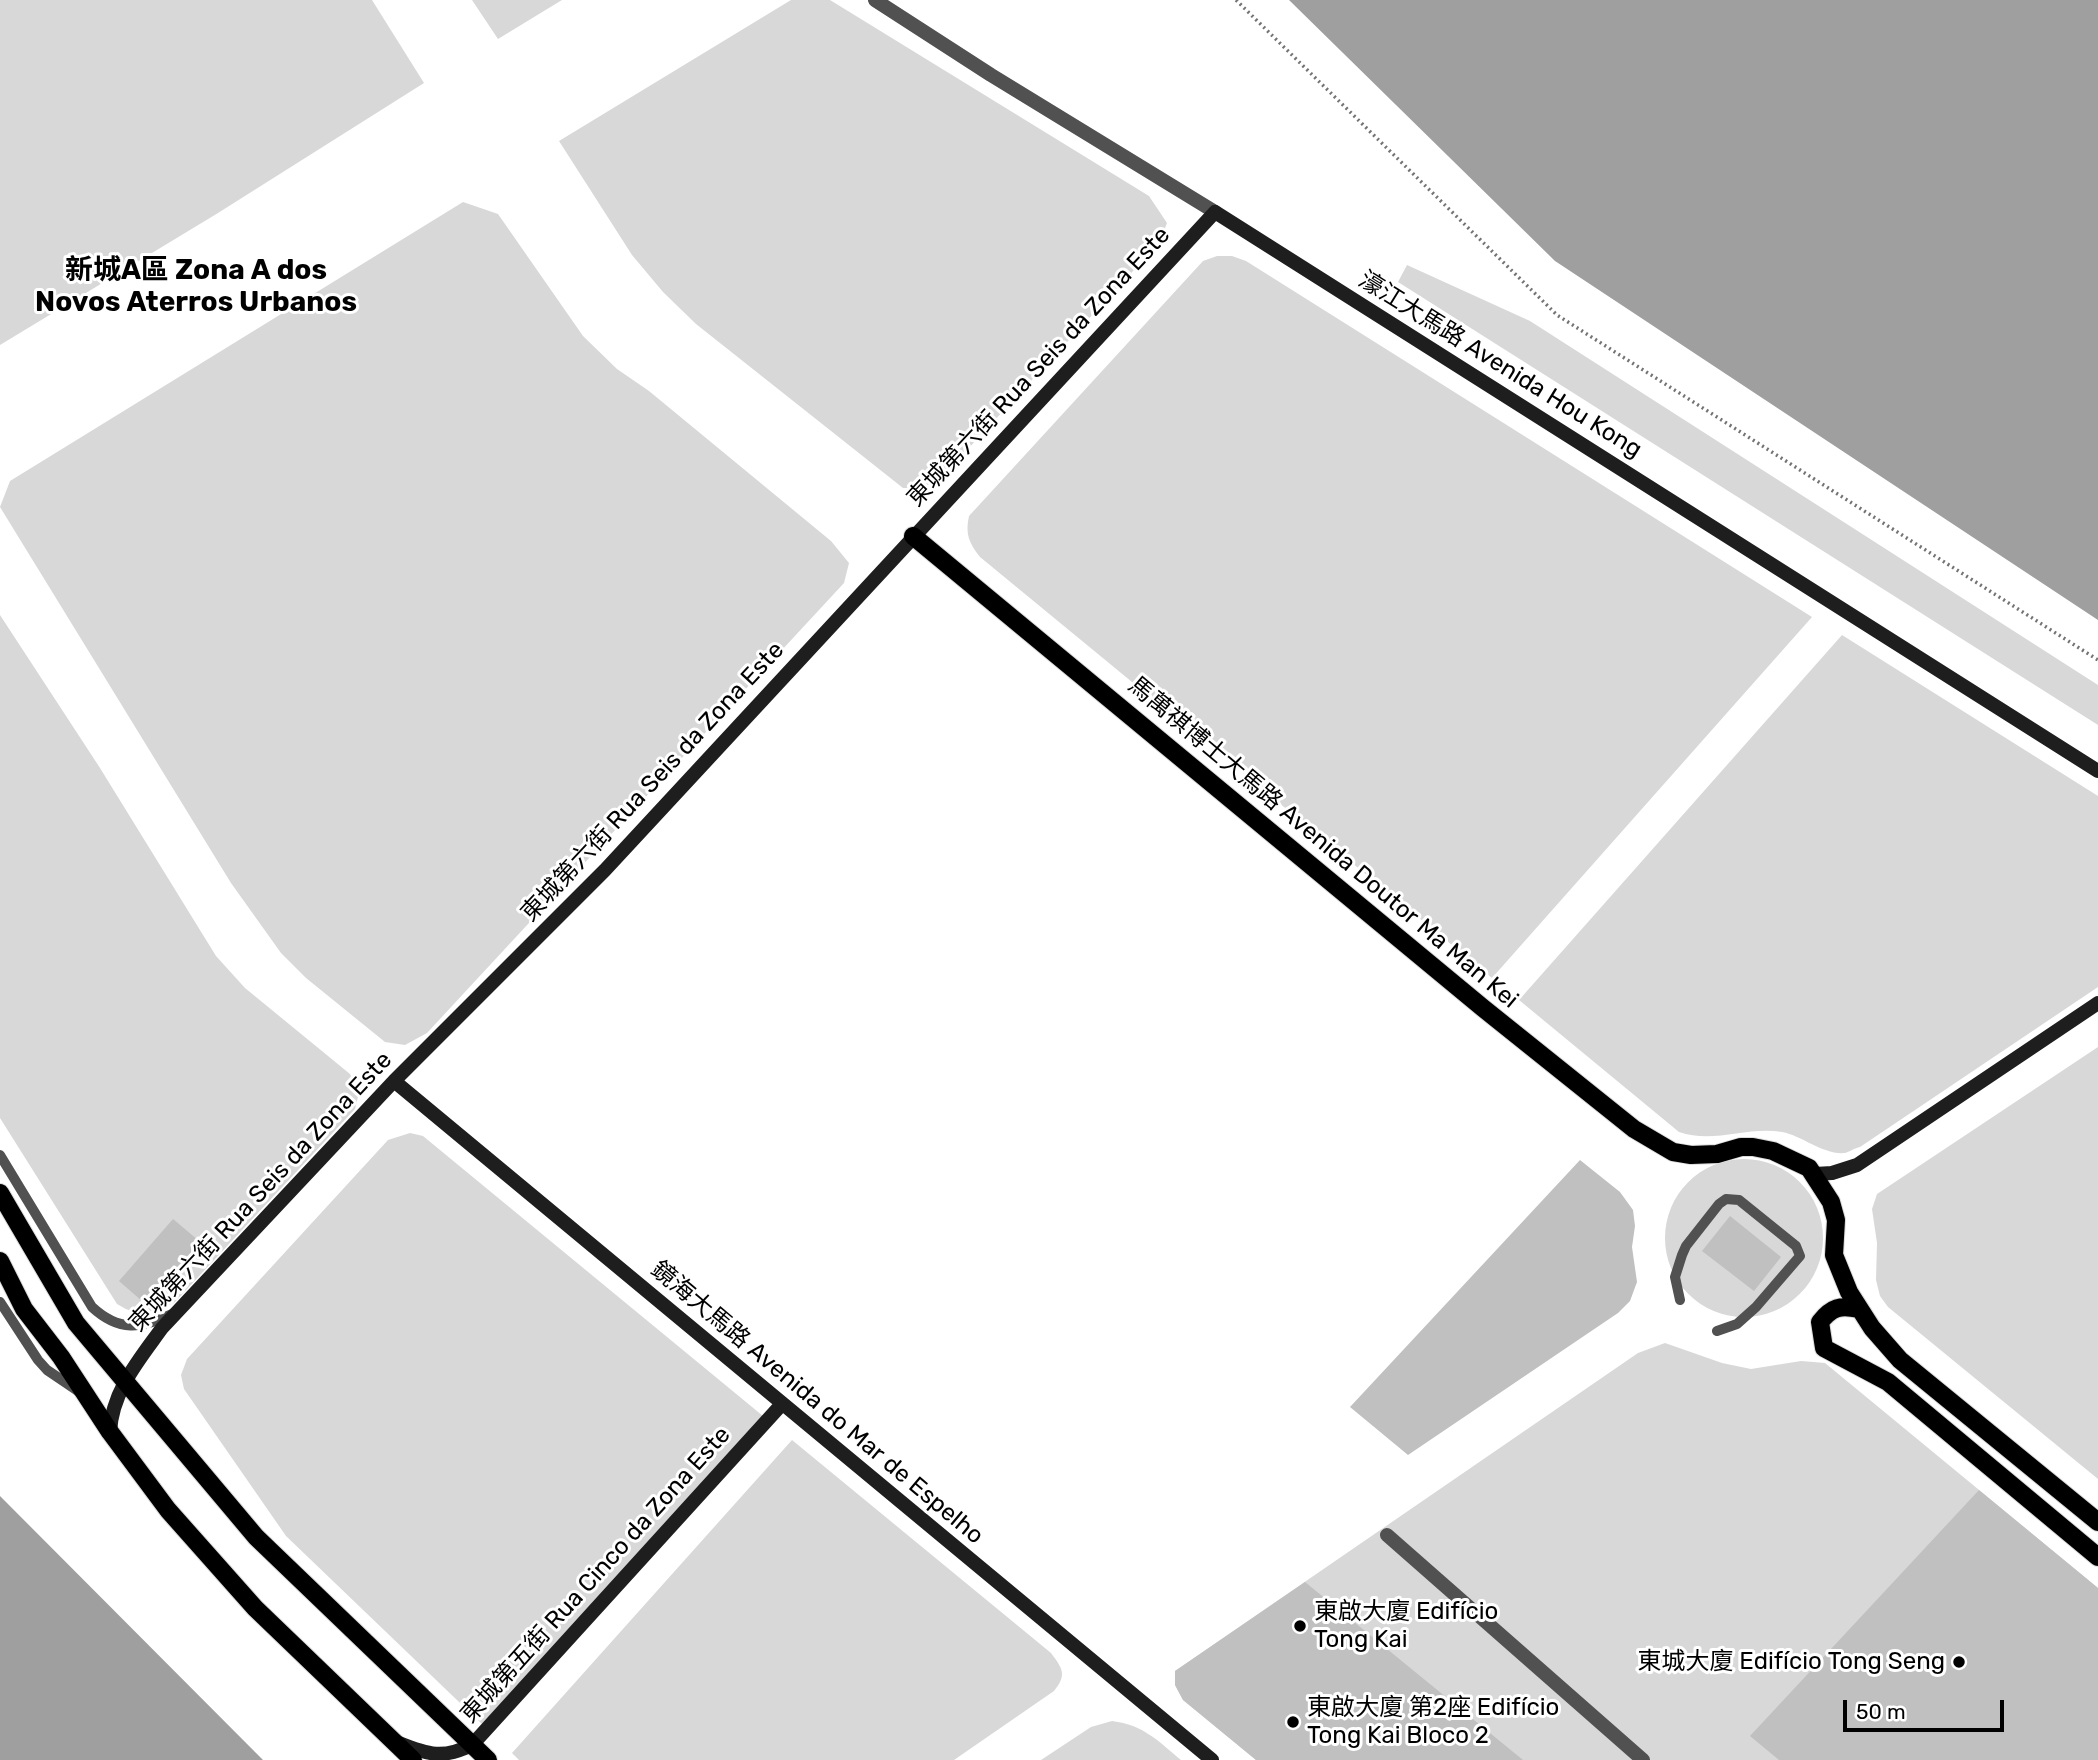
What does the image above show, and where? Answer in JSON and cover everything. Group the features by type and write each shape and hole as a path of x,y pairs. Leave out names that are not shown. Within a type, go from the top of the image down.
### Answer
{"main road":[{"name":"東城第六街 Rua Seis da Zona Este","path":"110,1432 113,1407 124,1383 176,1312 394,1081 605,870 1215,212"},
{"name":"濠江大馬路 Avenida Hou Kong","path":"1215,212 2098,771"},
{"name":"馬萬祺博士大馬路 Avenida Doutor Ma Man Kei","path":"913,536 1483,1008 1634,1129 1673,1152 1691,1155 1717,1154 1741,1147 1773,1151 1796,1160 1815,1174"},
{"path":"2098,1003 1857,1165 1832,1173 1815,1174 1836,1220 1834,1255 1858,1309 1900,1360 2098,1521"},
{"name":"鏡海大馬路 Avenida do Mar de Espelho","path":"394,1081 1212,1760"},
{"path":"0,1194 76,1323 256,1537 488,1760"},
{"path":"0,1261 24,1308 168,1510 255,1608 413,1760"},
{"path":"0,1288 24,1308"},
{"path":"1858,1309 1842,1305 1829,1311 1820,1322 1824,1348 1888,1382 2098,1557"},
{"name":"東城第五街 Rua Cinco da Zona Este","path":"391,1740 424,1753 441,1755 472,1745 782,1404"}],"street":[{"name":"濠江大馬路 Avenida Hou Kong","path":"876,0 991,75 1215,212"},
{"path":"1387,1535 1643,1760"}],"lane":[{"path":"0,1155 92,1307 109,1321 141,1327 151,1325 176,1312"},
{"path":"1679,1300 1675,1277 1686,1246 1719,1204 1726,1199 1739,1200 1796,1246 1800,1256 1766,1298 1737,1324 1717,1331"},
{"path":"0,1302 47,1370 86,1396"}],"path":[{"path":"1236,0 1557,315 2098,660"}],"shaded area":[{"path":"0,0 372,0 424,83 218,213 0,345"},
{"path":"472,0 562,0 498,39"},
{"path":"791,0 830,0 1149,196 1167,223 1159,243 941,478 922,488 903,488 696,324 663,292 632,255 559,141"},
{"path":"1289,0 2098,0 2098,620 1555,261"},
{"path":"463,202 498,214 583,336 617,369 649,391 831,541 849,563 844,583 427,1033 405,1045 385,1042 306,978 281,953 231,883 0,507 10,481"},
{"path":"1217,256 1232,256 1246,261 1812,617 1492,978 980,557 971,543 967,528 969,516 1203,261"},
{"path":"1407,265 1530,321 2098,685 2098,725 1398,282"},
{"path":"0,615 100,768 216,956 245,988 350,1074 359,1093 355,1109 174,1303 152,1313 133,1312 117,1304 0,1118"},
{"path":"1842,635 2098,796 2098,987 1860,1147 1847,1152 1829,1151 1782,1132 1756,1131 1705,1136 1679,1132 1519,1000"},
{"path":"2098,1047 2098,1479 1888,1307 1880,1296 1876,1280 1877,1243 1872,1209 1877,1194"},
{"path":"410,1133 423,1136 763,1416 483,1725 286,1536 184,1389 181,1375 187,1359 388,1140"},
{"path":"1744,1159 1774,1165 1800,1182 1817,1208 1823,1238 1817,1268 1800,1294 1774,1311 1744,1317 1714,1311 1688,1294 1671,1268 1665,1238 1671,1208 1688,1182 1714,1165"},
{"path":"1665,1343 1722,1363 1751,1369 1801,1361 1825,1363 2098,1588 2098,1760 1256,1760 1183,1700 1175,1685 1175,1671 1638,1353"},
{"path":"792,1440 1051,1653 1062,1672 1061,1681 1054,1691 954,1760 519,1760 512,1753"},
{"path":"0,1496 263,1760 0,1760"},
{"path":"1112,1721 1142,1730 1181,1760 1041,1760 1091,1727"}],"building":[{"path":"1580,1160 1620,1192 1633,1210 1635,1226 1632,1247 1637,1282 1630,1301 1618,1313 1408,1455 1350,1407"},
{"path":"1730,1216 1781,1257 1754,1291 1702,1251"},
{"path":"173,1219 205,1246 150,1308 119,1281"},
{"name":"東城大廈 Edifício Tong Seng","path":"1979,1490 2098,1588 2098,1760 1779,1760 1750,1736"},
{"name":"東啟大廈 Edifício Tong Kai","path":"1305,1582 1523,1760 1256,1760 1183,1700 1175,1685 1175,1671"}],"place":[{"name":"東啟大廈 Edifício Tong Kai","path":"1300,1626"},
{"name":"東城大廈 Edifício Tong Seng","path":"1959,1662"},
{"name":"東啟大廈 第2座 Edifício Tong Kai Bloco 2","path":"1293,1722"}],"district":[{"name":"新城A區 Zona A dos Novos Aterros Urbanos","path":"196,287"}]}
